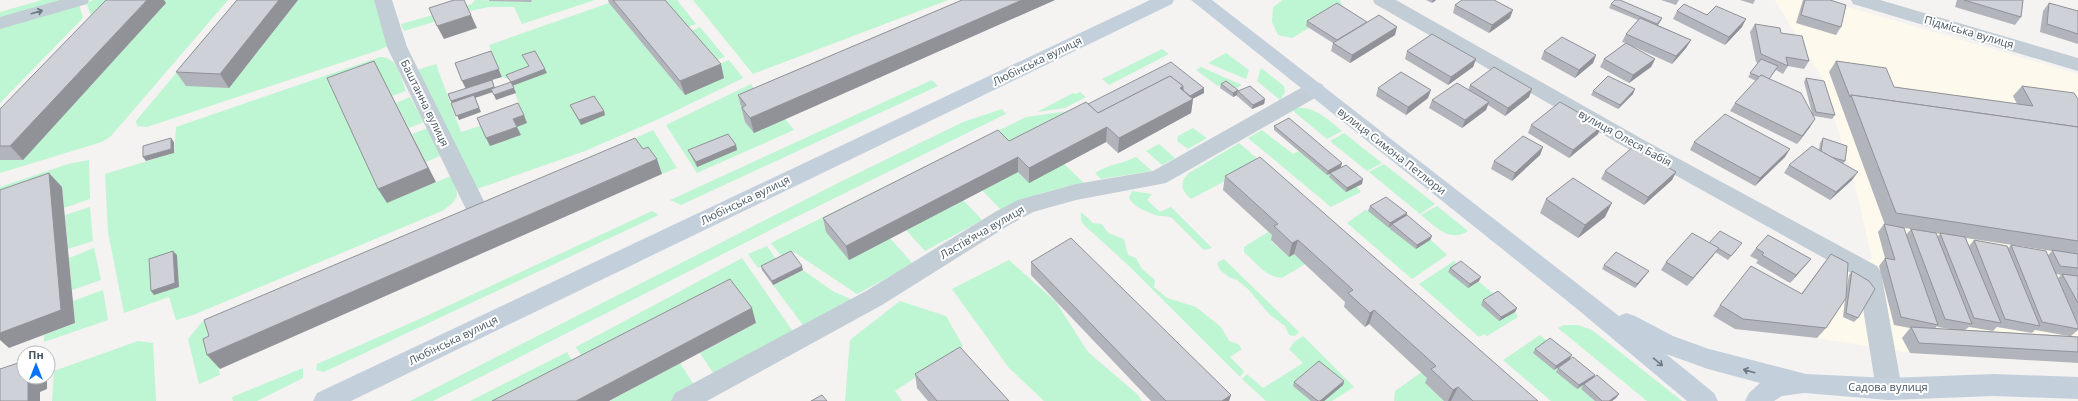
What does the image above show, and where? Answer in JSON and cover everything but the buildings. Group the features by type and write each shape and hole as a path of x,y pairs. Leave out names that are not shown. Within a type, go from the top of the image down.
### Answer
{"street":[{"path":"0,9 33,0"},
{"path":"0,23 80,0"},
{"name":"Баштанна вулиця","path":"383,0 397,47 474,203"},
{"name":"Любінська вулиця","path":"326,401 1165,0"},
{"name":"вулиця Симона Петлюри","path":"1200,0 1584,301 1705,401"},
{"name":"вулиця Олеся Бабія","path":"1382,0 1637,145 1869,272 1890,389"},
{"name":"Підміська вулиця","path":"1860,0 2078,65"},
{"name":"Ластівʼяча вулиця","path":"684,401 874,298 997,222 1026,206 1076,192 1158,178 1315,89"},
{"name":"вулиця Симона Петлюри","path":"1584,301 1664,343 1708,359 1805,384"},
{"path":"1758,401 1768,390 1782,384 1805,384 1827,389 1850,401"},
{"name":"Садова вулиця","path":"1805,384 1890,389 1967,386 2078,388"},
{"path":"1947,401 1967,386"}],"shaded area":[{"path":"1775,0 1824,0 2078,74 2078,363 1910,353 1817,338 1841,269 1872,259 1855,184 1821,76"}],"green space":[{"path":"42,0 70,0 0,20 0,12"},
{"path":"94,0 228,0 111,136 102,142 0,173 0,160 23,160 92,18 86,2"},
{"path":"298,0 374,0 389,45 379,50 147,127 137,126 136,121 177,72"},
{"path":"475,0 530,2 532,0 595,0 522,24 514,7 489,7 469,11 404,31 401,24 472,4"},
{"path":"664,0 677,0 696,24 683,29"},
{"path":"693,0 948,0 753,74"},
{"path":"1283,0 1340,0 1343,8 1292,38 1278,35 1272,22 1273,7"},
{"path":"609,3 685,95 715,66 729,60 743,78 661,118 585,151 477,189 417,70 436,64 461,132 480,126 517,127 522,111 512,86 531,71 508,79 502,77 489,45"},
{"path":"79,4 83,18 0,103 0,28"},
{"path":"700,27 725,57 711,62 686,33"},
{"path":"1162,49 1169,54 1109,85 1102,79"},
{"path":"1226,53 1249,70 1246,79 1208,63"},
{"path":"380,57 391,60 395,64 398,68 406,91 392,96 336,92 387,202 451,176 457,192 457,196 452,203 442,211 193,315 176,320 169,297 124,313 108,232 105,174 174,153 176,127"},
{"path":"1201,67 1242,85 1232,90 1224,84 1218,86 1196,70"},
{"path":"1261,68 1284,86 1285,92 1280,100 1257,81"},
{"path":"932,80 938,86 681,205 670,200"},
{"path":"751,84 760,97 740,106 750,120 754,133 785,119 794,130 697,173 666,125"},
{"path":"1080,92 1086,97 1065,108 1037,112 1073,93 1076,94"},
{"path":"410,97 424,122 409,128 396,103"},
{"path":"1297,108 1315,111 1342,131 1327,139 1292,110"},
{"path":"1002,109 1006,114 788,221 433,401 410,401 842,181 963,122"},
{"path":"1069,111 1072,112 1072,124 984,152 973,143 1026,117"},
{"path":"428,128 442,155 426,162 412,134"},
{"path":"1193,128 1207,138 1188,149 1177,141 1178,136"},
{"path":"653,130 677,168 662,174 653,161 591,159"},
{"path":"1262,130 1293,154 1299,151 1327,175 1341,167 1361,192 1331,207 1248,138"},
{"path":"1344,133 1382,163 1367,171 1330,141"},
{"path":"1239,143 1266,166 1255,165 1191,199 1185,193 1182,186 1189,173"},
{"path":"1159,144 1175,158 1162,165 1146,151"},
{"path":"964,147 974,157 890,238 913,264 857,294 794,252 782,257 771,243"},
{"path":"1136,157 1152,171 1101,179 1095,173 1105,168"},
{"path":"89,160 90,199 64,208 62,187 0,327 0,187 68,164"},
{"path":"1064,164 1084,183 1041,194 1001,210 982,190 1018,172 1029,182"},
{"path":"1384,164 1435,204 1420,214 1369,172"},
{"path":"1132,191 1152,194 1147,200 1160,212 1171,207 1212,248 1204,250 1172,218 1155,215 1136,206 1129,198"},
{"path":"963,200 982,220 925,251 906,230"},
{"path":"1437,206 1468,231 1455,235 1443,232 1421,215"},
{"path":"90,207 93,241 68,249 65,215"},
{"path":"1365,210 1406,217 1447,255 1412,279 1347,223"},
{"path":"652,211 659,215 324,372 316,370 317,364 424,317"},
{"path":"1081,212 1093,223 1102,224 1108,233 1124,239 1128,255 1136,258 1142,269 1155,280 1154,287 1167,298 1196,307 1221,327 1229,341 1238,344 1242,349 1230,357 1244,371 1240,377 1128,265 1083,224 1081,220"},
{"path":"1268,232 1275,238 1271,241 1289,257 1294,254 1305,264 1282,278 1271,275 1262,269 1244,252 1244,247"},
{"path":"767,246 776,259 758,268 748,254"},
{"path":"94,248 101,280 72,290 69,258"},
{"path":"742,258 794,333 715,376 700,353 756,323 589,369 576,347"},
{"path":"1224,259 1299,332 1295,336 1289,335 1285,326 1269,314 1248,289 1237,280 1229,277 1220,270 1217,263"},
{"path":"1009,260 1056,302 1088,352 1137,394 1142,401 1044,401 1009,368 952,289"},
{"path":"1454,261 1496,296 1481,305 1499,321 1515,312 1518,317 1487,336 1484,334 1479,337 1419,284"},
{"path":"803,270 834,292 851,299 803,325 773,285"},
{"path":"103,290 108,320 44,342 44,335 75,323 73,301"},
{"path":"900,301 946,316 963,346 895,391 902,401 845,401 850,340"},
{"path":"253,303 215,353 220,375 199,384 188,339 202,322"},
{"path":"1564,325 1578,325 1592,330 1682,401 1647,401 1558,328"},
{"path":"1540,335 1592,379 1581,389 1595,401 1551,401 1503,360"},
{"path":"1303,336 1354,387 1332,401 1266,401 1242,379 1247,374 1263,388 1303,363 1289,349 1294,342"},
{"path":"138,341 153,343 156,401 52,401 53,385 56,385 56,370"},
{"path":"567,352 580,374 527,401 470,401"},
{"path":"680,363 696,388 673,401 610,401"},
{"path":"303,368 303,378 257,401 233,401 232,397"},
{"path":"1422,372 1430,380 1425,383 1444,401 1394,401 1395,391"}]}
